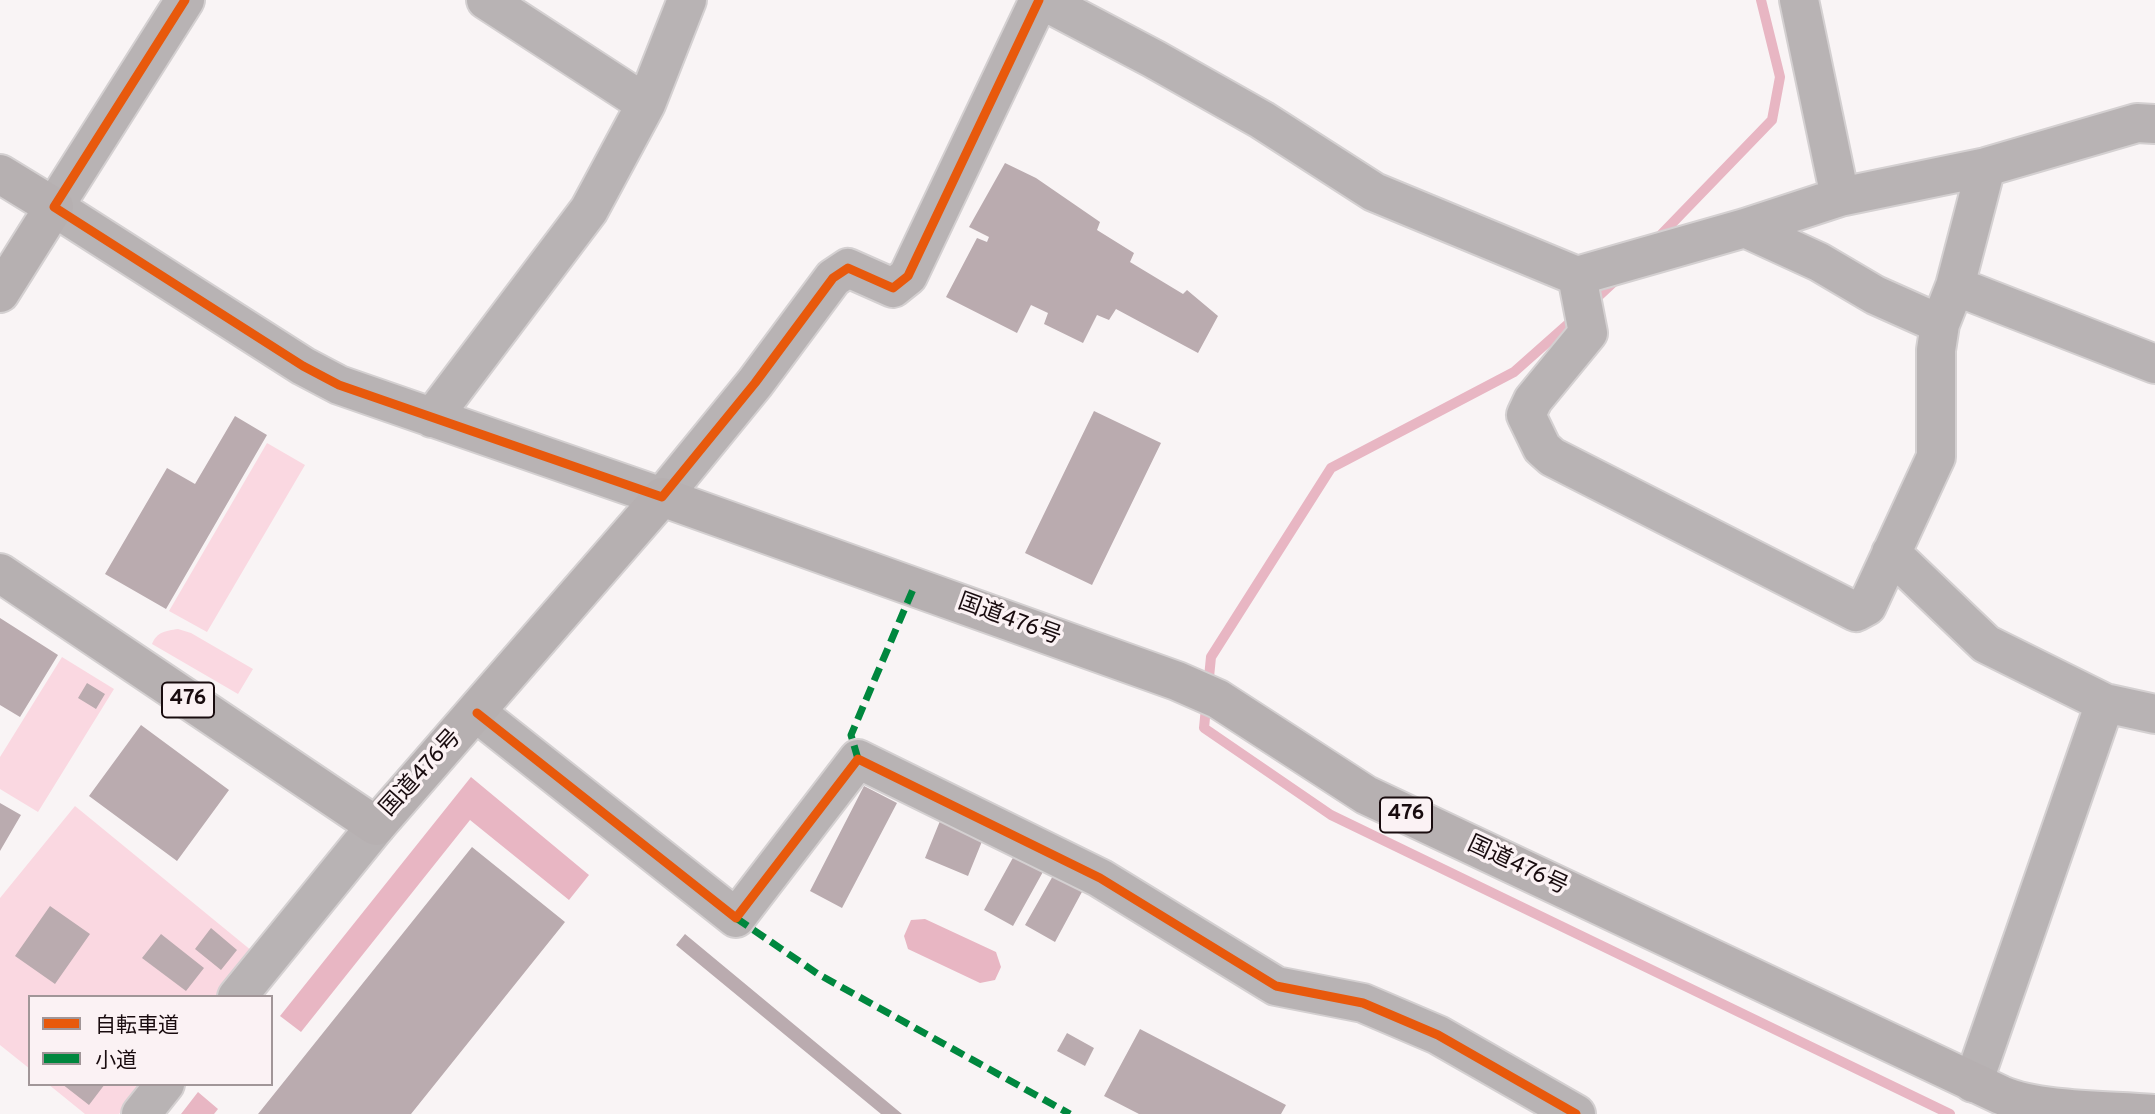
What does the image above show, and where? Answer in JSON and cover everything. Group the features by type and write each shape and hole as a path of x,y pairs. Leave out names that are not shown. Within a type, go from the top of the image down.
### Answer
{"highway":[{"path":"0,174 54,207 0,293"},
{"name":"国道476号","path":"0,573 376,827 662,497 1177,681 1233,708 1366,796 2017,1102 2155,1114"}],"street":[{"path":"185,0 54,207 303,366 339,385 662,497 755,383 832,278 848,268 893,288 908,276 1041,0 1154,58 1262,120 1374,192 1577,276 1745,228 1840,197 1986,167 2137,123 2155,124"},
{"path":"486,0 646,104"},
{"path":"432,418 589,210 646,104 687,0"},
{"path":"1800,0 1840,197"},
{"path":"1577,276 1588,333 1533,400 1526,415 1542,448 1552,457 1856,612 1867,606 1936,457 1936,349 1940,324 1955,286 1986,167"},
{"path":"1745,228 1819,262 1875,295 1940,324"},
{"path":"1955,286 2155,364"},
{"path":"1891,553 1986,644 2105,702 2155,714"},
{"path":"1973,1083 2105,702"},
{"path":"477,713 736,918 858,760 1100,878 1276,986 1363,1003 1401,1019 1438,1035 1576,1114"},
{"path":"239,995 376,827"},
{"path":"141,1114 163,1086"}],"shaded area":[{"path":"267,443 305,465 207,632 169,611"},
{"path":"178,629 191,633 253,669 238,694 152,644 162,633"},
{"path":"62,657 114,689 38,812 0,789 0,757"},
{"path":"471,777 589,875 569,900 470,820 301,1032 280,1016"},
{"path":"75,806 252,951 217,995 28,995 28,1067 0,1045 0,898"},
{"path":"925,919 996,952 1001,967 995,980 980,983 908,949 904,936 911,920"},
{"path":"50,1086 141,1086 119,1114 85,1114"},
{"path":"198,1092 218,1109 214,1114 181,1114"}],"building":[{"path":"1005,163 1036,178 1100,222 1097,230 1134,253 1130,262 1183,294 1187,290 1218,316 1198,353 1116,309 1109,320 1097,315 1083,343 1044,324 1048,313 1031,305 1017,333 946,297 977,238 987,242 989,237 969,227"},
{"path":"1094,411 1161,443 1092,585 1025,553"},
{"path":"235,416 267,435 166,609 105,574 167,468 195,484"},
{"path":"0,618 58,655 20,717 0,705"},
{"path":"87,683 105,694 96,709 78,698"},
{"path":"141,725 229,790 177,861 89,796"},
{"path":"864,786 897,803 842,908 810,891"},
{"path":"0,803 21,815 0,851"},
{"path":"942,816 985,834 968,876 925,858"},
{"path":"472,847 565,922 411,1114 258,1114"},
{"path":"1015,854 1044,870 1013,926 984,910"},
{"path":"1054,874 1083,890 1055,942 1025,925"},
{"path":"50,906 90,934 55,984 15,956"},
{"path":"211,928 237,950 221,970 195,949"},
{"path":"161,934 204,968 186,991 142,958"},
{"path":"685,934 902,1114 881,1114 676,945"},
{"path":"1140,1029 1286,1105 1281,1114 1139,1114 1104,1096"},
{"path":"1067,1033 1094,1048 1085,1066 1057,1051"},
{"path":"65,1086 103,1086 89,1105"}],"waterway":[{"path":"1655,241 1772,120 1780,77 1761,0"},
{"path":"1590,304 1619,277"},
{"path":"1576,317 1514,372 1331,468 1211,657 1204,728 1331,815 1950,1114"}],"marked path":[{"path":"858,759 851,735 914,587"},
{"path":"736,918 818,974 1070,1114"}],"cycle path":[{"path":"185,0 54,207 303,366 339,385 662,497 755,383 833,278 848,268 893,288 908,276 1039,0"},
{"path":"477,713 736,918 858,759 1100,878 1276,986 1363,1003 1438,1035 1576,1114"}]}
